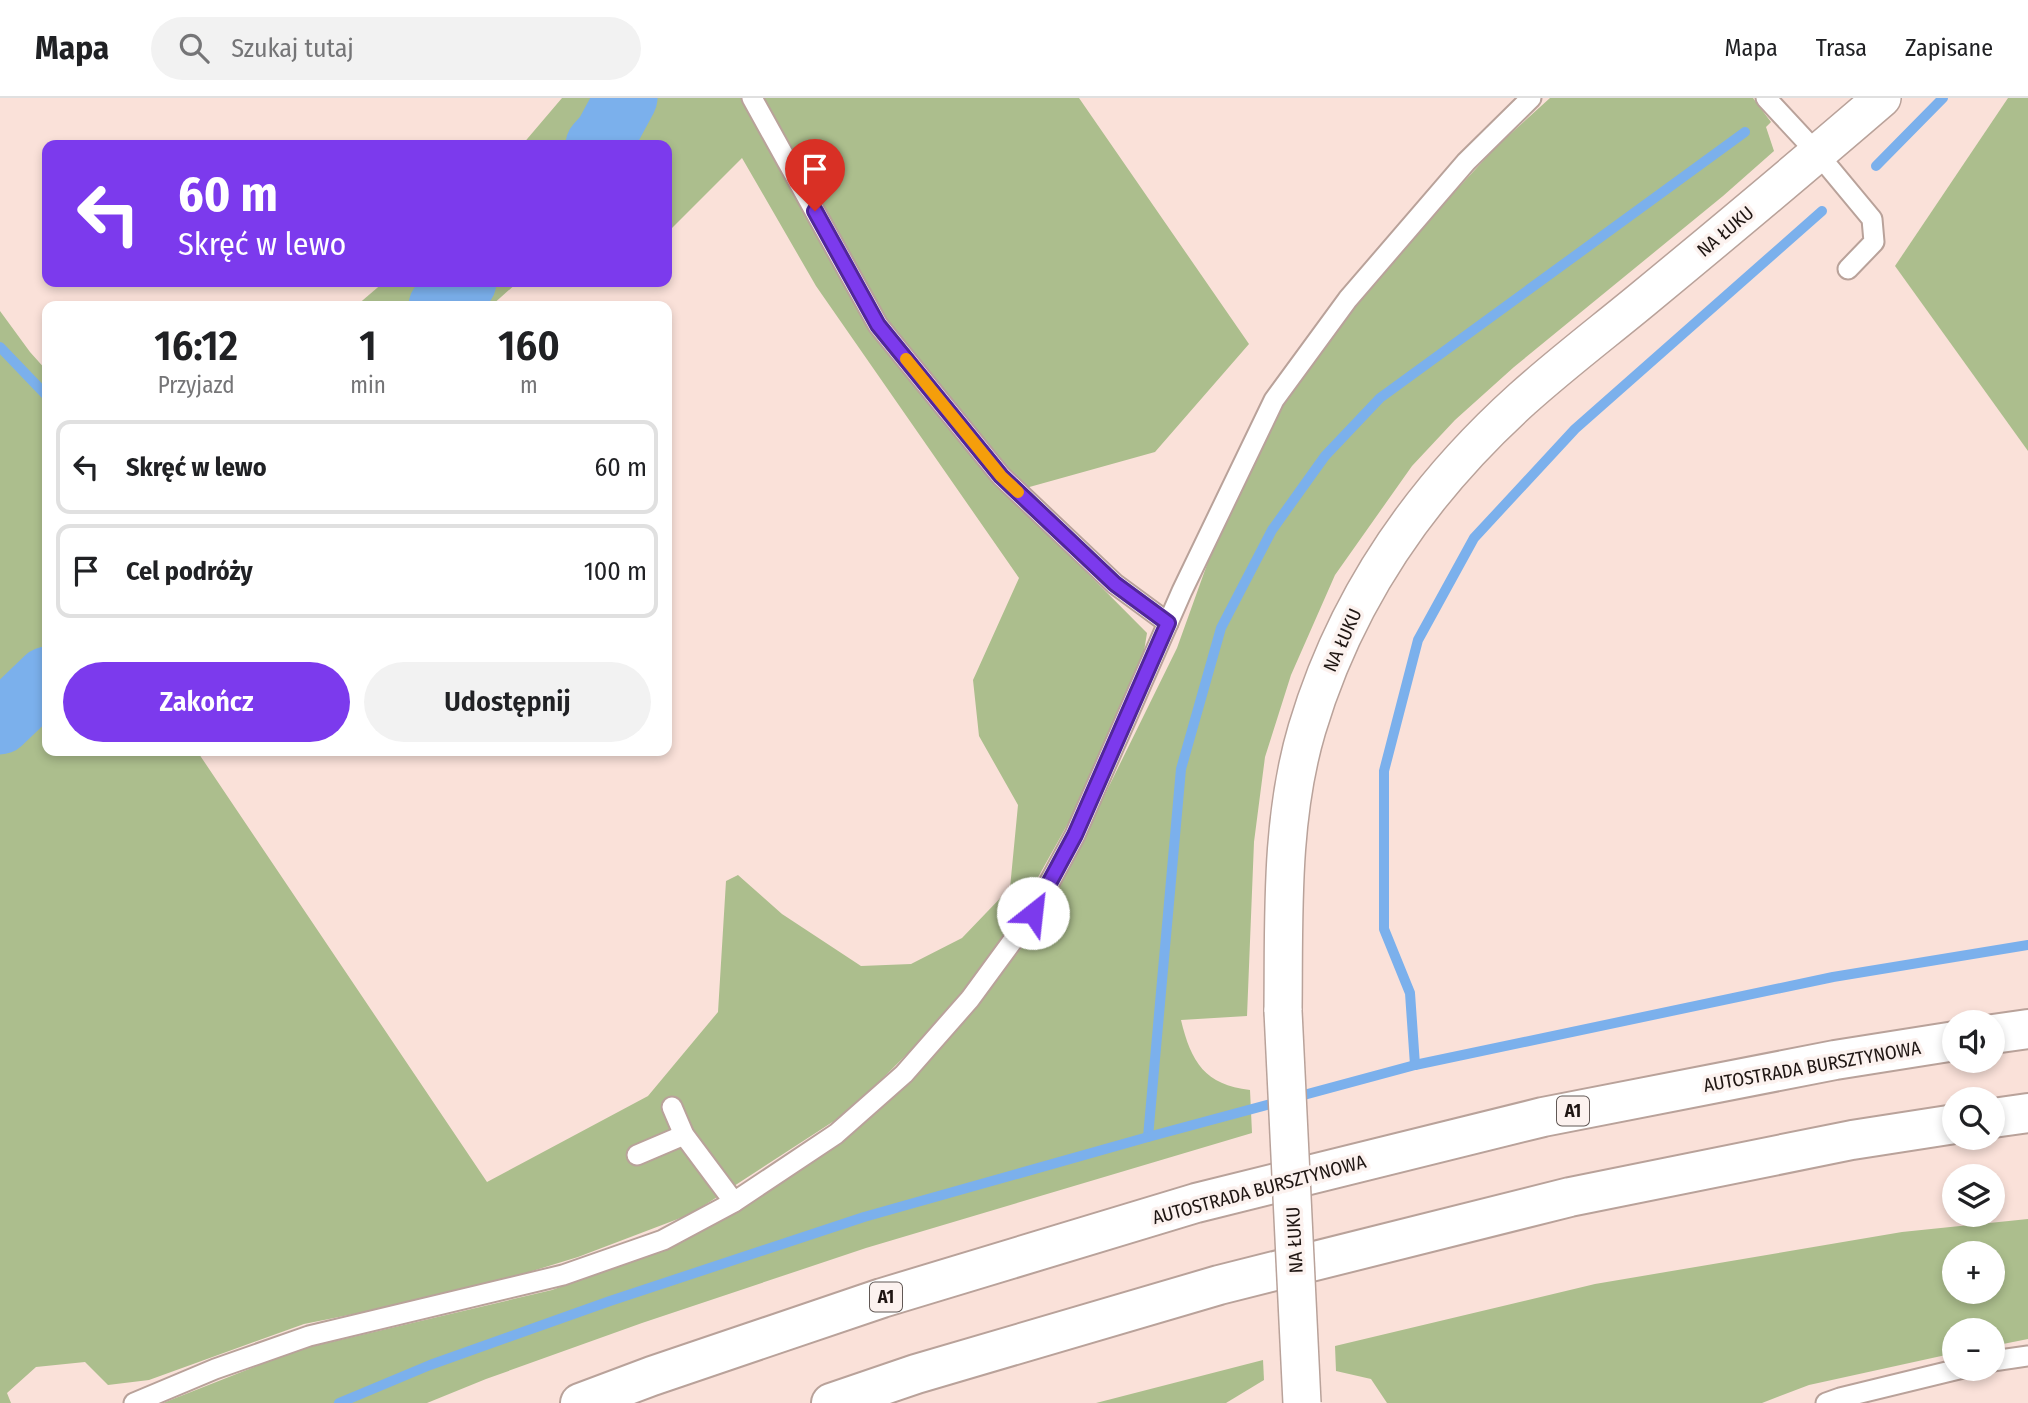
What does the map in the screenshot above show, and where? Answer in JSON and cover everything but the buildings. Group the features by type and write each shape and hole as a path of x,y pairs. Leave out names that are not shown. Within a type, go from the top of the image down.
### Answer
{"highway":[{"path":"2005,1032 2028,1029"},
{"name":"AUTOSTRADA BURSZTYNOWA","path":"580,1403 882,1298 1196,1203 1543,1117 1835,1060 1942,1043"},
{"path":"2005,1116 2028,1113"},
{"path":"831,1403 916,1374 1219,1285 1557,1200 1852,1140 1942,1126"}],"street":[{"name":"NA ŁUKU","path":"1302,1403 1283,1011 1285,888 1295,778 1306,731 1328,669 1373,575 1412,517 1469,452 1522,399 1882,98"}],"lane":[{"path":"752,98 878,325 1001,476 1115,584 1168,623"},
{"path":"134,1403 215,1369 309,1336 563,1275 663,1240 734,1202 836,1134 904,1074 970,999 1033,913 1075,835 1168,623 1274,400 1348,299 1466,162 1531,98"},
{"path":"1766,98 1818,154 1872,219 1874,242 1848,269"},
{"path":"673,1107 684,1135 734,1202"},
{"path":"637,1156 684,1135"},
{"path":"2005,1359 2028,1356"},
{"path":"1826,1403 1942,1373"}],"green space":[{"path":"562,98 1079,98 1249,344 1155,452 1008,493 1147,633 1142,664 1080,802 998,949 925,1036 851,1110 691,1214 578,1257 464,1292 304,1324 149,1380 108,1385 85,1362 36,1367 7,1393 11,1403 0,1403 0,311 42,365 42,756 200,756 487,1182 648,1096 718,1012 726,881 738,875 782,914 861,966 911,964 962,938 1010,888 1018,805 979,736 973,680 1019,578 816,286 742,158 672,228 672,140 526,140"},
{"path":"1550,98 1753,98 1771,122 1766,127 1774,151 1514,367 1455,420 1412,466 1335,575 1291,675 1265,757 1254,842 1247,1016 1181,1020 1190,1048 1202,1069 1222,1083 1250,1090 1252,1133 866,1248 642,1323 427,1403 163,1403 297,1350 552,1290 607,1270 689,1234 788,1178 858,1126 937,1050 1020,950 1083,839 1177,648 1209,559 1281,409 1324,342 1398,253 1496,147"},
{"path":"2008,98 2028,98 2028,451 1895,266"},
{"path":"378,287 512,287 497,301 362,301"},
{"path":"2028,1219 2028,1339 2005,1344 2005,1318 1942,1318 1942,1356 1809,1385 1762,1403 1387,1403 1371,1379 1336,1371 1335,1346 1595,1284 1902,1232 1950,1227 2005,1227 2005,1221"},
{"path":"1263,1360 1264,1380 1226,1403 1096,1403"}],"waterway":[{"path":"602,140 626,98"},
{"path":"1876,166 1943,98"},
{"path":"1148,1137 1181,769 1221,628 1272,530 1325,456 1380,398 1745,132"},
{"path":"1415,1065 1410,993 1384,929 1384,771 1418,640 1474,538 1575,429 1822,211"},
{"path":"445,301 460,287"},
{"path":"0,347 42,391"},
{"path":"0,723 42,683"},
{"path":"339,1403 430,1365 610,1301 864,1217 1148,1137 1415,1065 1833,977 2028,945"}],"slow traffic":[{"path":"906,359 1001,476 1018,492"}],"route":[{"path":"815,211 878,325 1001,476 1115,584 1168,623 1075,835 1033,913"}]}
